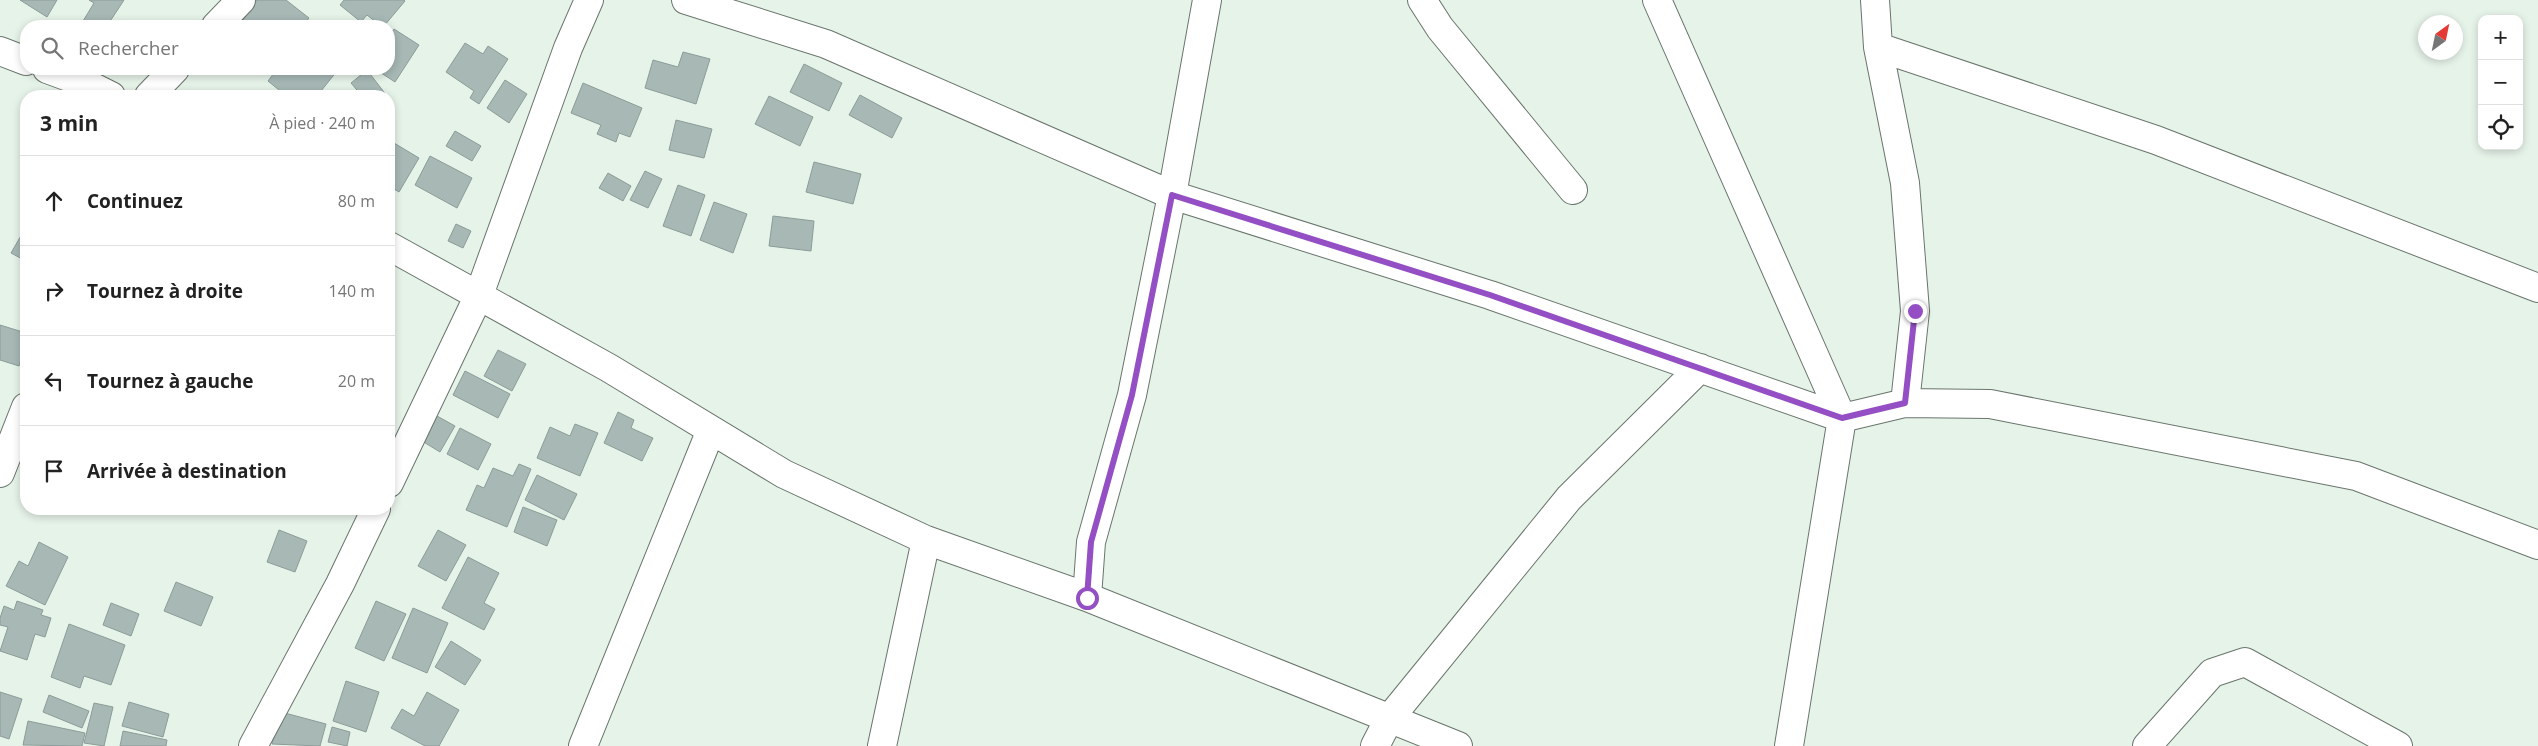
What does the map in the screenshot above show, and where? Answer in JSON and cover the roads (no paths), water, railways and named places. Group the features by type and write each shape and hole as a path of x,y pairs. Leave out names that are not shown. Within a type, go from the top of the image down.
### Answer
{"street":[{"path":"222,20 241,0"},
{"path":"395,470 479,295 568,48 588,0"},
{"path":"686,0 826,44 1172,195 1490,295 1842,418 1905,403 1990,404 2356,476 2538,545"},
{"path":"1087,598 1091,542 1132,395 1172,195 1207,0"},
{"path":"1422,0 1440,28 1573,190"},
{"path":"1657,0 1842,418 1789,746"},
{"path":"1875,0 1878,47 1905,183 1915,311 1905,403"},
{"path":"1878,47 2156,140 2538,288"},
{"path":"0,51 20,59"},
{"path":"63,75 99,90"},
{"path":"155,90 169,75"},
{"path":"395,249 609,368 784,474 926,540 1087,598 1458,746"},
{"path":"1375,746 1389,718 1569,498 1700,368"},
{"path":"0,473 20,422"},
{"path":"584,746 711,430"},
{"path":"253,746 340,584 373,515"},
{"path":"882,746 926,540"},
{"path":"2147,746 2212,673 2245,662 2398,746"}]}
